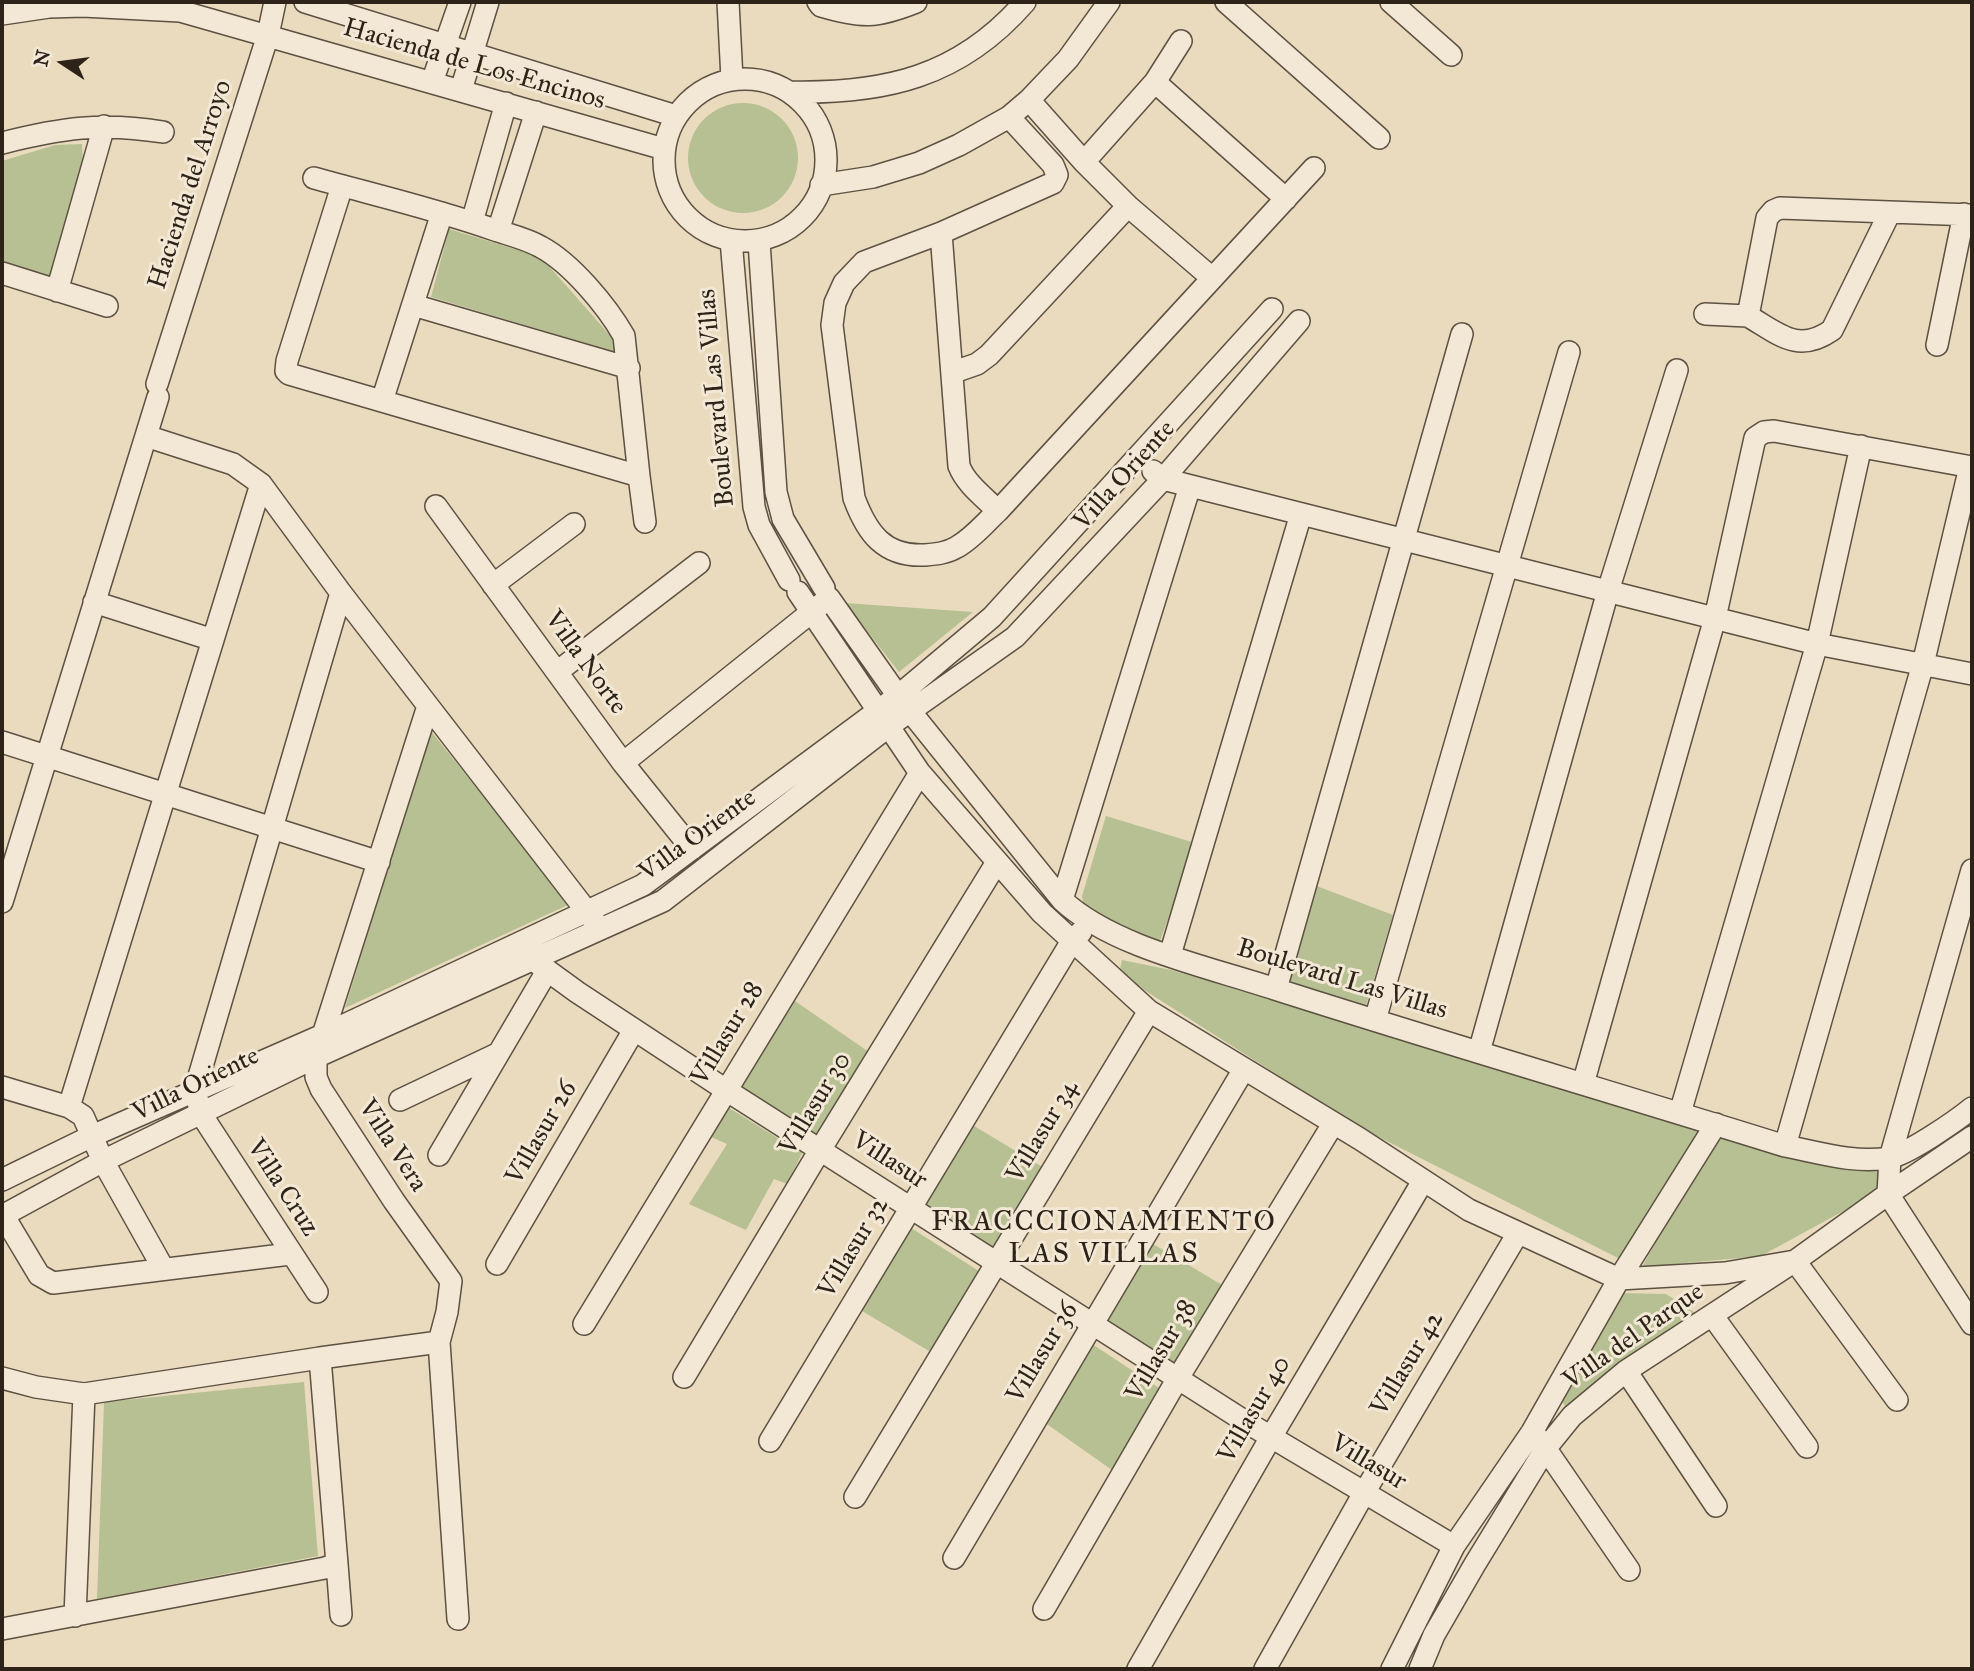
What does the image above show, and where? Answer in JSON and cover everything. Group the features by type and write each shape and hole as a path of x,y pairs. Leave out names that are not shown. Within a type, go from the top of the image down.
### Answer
{"street":[{"name":"Hacienda del Arroyo","path":"2,902 268,34 275,2"},
{"name":"Hacienda de Los Encinos","path":"305,2 676,116"},
{"path":"432,82 460,2"},
{"path":"461,90 488,2"},
{"path":"728,2 732,79"},
{"path":"819,4 853,16 889,13 916,2"},
{"path":"789,92 870,88 908,80 936,70 973,51 1006,23 1025,2"},
{"path":"821,185 873,177 919,163 1009,117 1068,59 1109,2"},
{"path":"1226,2 1379,138"},
{"path":"1391,2 1451,55"},
{"name":"Hacienda de Los Encinos","path":"2,15 83,6 180,11 664,149"},
{"path":"1084,162 1154,82 1181,41"},
{"path":"732,79 761,80 789,92 811,113 823,140 825,170 821,185 808,210 786,229 759,242 731,240 694,223 676,202 666,177 664,149 676,116 694,96 732,79"},
{"path":"1154,82 1286,199"},
{"path":"1029,100 1084,162 1128,206 1212,278"},
{"path":"472,222 506,103"},
{"path":"498,231 536,112"},
{"path":"1009,117 1053,165 1057,174 1053,183 942,233 863,262 844,283 835,303 832,325 854,498 861,517 872,534 887,548 920,555 943,554 969,539 998,511 1314,168"},
{"path":"57,291 104,126"},
{"path":"2,143 60,129 104,126 163,132"},
{"path":"314,178 472,222 542,247 566,265 614,319 624,337 645,522"},
{"path":"342,186 286,371 293,376 639,476"},
{"path":"954,372 977,364 989,355 1128,206"},
{"path":"1748,316 1767,218 1773,211 1780,208 1968,215 1937,345"},
{"path":"1705,314 1748,316 1789,339 1818,340 1832,330 1890,212"},
{"path":"382,401 442,213"},
{"path":"942,233 959,466 972,486 998,511"},
{"name":"Boulevard Las Villas","path":"731,240 755,516 793,586 920,773 1042,914 1149,1011 1360,1139 1469,1210 1518,1233 1619,1279 1725,1273 1795,1261"},
{"name":"Boulevard Las Villas","path":"759,242 776,492 783,519 827,593 904,704 1062,900 1090,922 1132,943 1785,1146 1830,1155 1890,1158 1942,1130 1972,1108"},
{"path":"2,273 107,306"},
{"path":"413,305 629,368"},
{"name":"Villa Oriente","path":"904,704 992,617 1272,309"},
{"name":"Villa Oriente","path":"2,1180 92,1136 324,1034 643,885 904,704 1015,637 1163,479 1299,321"},
{"path":"1276,989 1462,334"},
{"path":"1375,1020 1569,352"},
{"path":"1479,1052 1608,591 1676,370"},
{"path":"1583,1084 1715,618 1755,438 1764,432 1774,431 1971,467 1923,664 1785,1146"},
{"path":"146,436 233,464 261,484 341,593 601,929"},
{"path":"1680,1113 1818,643 1861,446"},
{"path":"1138,458 1163,479 1190,486 1818,643 1972,674"},
{"path":"69,1107 261,484"},
{"path":"1062,900 1190,486"},
{"name":"Villa Norte","path":"436,506 623,763 692,849"},
{"path":"1170,955 1301,514"},
{"path":"493,585 574,524"},
{"path":"771,549 797,543"},
{"path":"557,672 699,563"},
{"path":"195,1090 341,593"},
{"path":"623,763 811,611 827,593"},
{"path":"94,602 213,640"},
{"name":"Villa Vera","path":"428,706 316,1058 316,1077 321,1089 394,1201 451,1281 439,1342"},
{"name":"Villa Oriente","path":"3,1215 103,1161 316,1058 540,966 601,929 663,901 883,718"},
{"path":"2,742 379,862"},
{"name":"Villasur 28","path":"584,1324 920,773"},
{"name":"Villasur 30","path":"684,1377 997,862"},
{"path":"1972,870 1890,1158 1888,1194 1972,1324"},
{"name":"Villasur 32","path":"770,1441 1073,941 1090,922"},
{"path":"439,1155 497,1054 540,966"},
{"name":"Villasur","path":"540,966 726,1090 1178,1378 1454,1546"},
{"name":"Villasur 34","path":"855,1497 1149,1011"},
{"name":"Villasur 26","path":"497,1264 634,1030"},
{"path":"400,1100 497,1054"},
{"name":"Villasur 36","path":"954,1558 1244,1069"},
{"path":"2,1087 69,1107 83,1116 103,1161 163,1268"},
{"name":"Villa Cruz","path":"195,1090 201,1114 317,1292"},
{"name":"Villasur 38","path":"1044,1609 1178,1378 1333,1124"},
{"name":"Villa del Parque","path":"1420,1669 1434,1635 1475,1564 1619,1279 1716,1124"},
{"name":"Villa del Parque","path":"1392,1669 1454,1546 1539,1440 1626,1371 1795,1261 1888,1194 1971,1140"},
{"name":"Villasur 40","path":"1138,1669 1271,1437 1423,1181"},
{"path":"3,1215 39,1275 47,1282 53,1283 290,1254"},
{"name":"Villasur 42","path":"1265,1669 1364,1493 1518,1233"},
{"path":"1795,1261 1898,1400"},
{"path":"1712,1315 1807,1447"},
{"path":"2,1378 36,1387 84,1394 439,1342 458,1619"},
{"path":"320,1359 341,1615"},
{"path":"1626,1371 1716,1506"},
{"path":"75,1616 84,1394"},
{"path":"1539,1440 1629,1570"},
{"path":"2,1629 338,1563"},
{"path":"1415,1620 1434,1635"}],"green space":[{"path":"743,103 764,107 782,119 794,137 798,158 794,179 782,197 764,209 743,213 722,209 704,197 692,179 688,158 692,137 704,119 722,107"},
{"path":"82,144 83,163 50,280 2,265 2,161 55,145"},
{"path":"449,229 541,257 615,341 615,352 431,297"},
{"path":"845,603 973,612 899,672"},
{"path":"430,730 570,904 345,1008"},
{"path":"1106,816 1195,843 1159,944 1084,909 1082,896"},
{"path":"1314,885 1393,915 1366,1006 1282,982"},
{"path":"1122,960 1171,970 1702,1126 1620,1259 1361,1128 1119,974"},
{"path":"792,999 869,1052 814,1138 737,1087"},
{"path":"726,1106 802,1153 787,1184 774,1179 746,1230 689,1204 727,1144 709,1136"},
{"path":"969,1123 1046,1169 993,1255 918,1204"},
{"path":"1716,1134 1885,1173 1882,1190 1761,1256 1642,1267"},
{"path":"908,1226 982,1273 934,1354 857,1308"},
{"path":"1148,1241 1224,1286 1176,1366 1103,1318"},
{"path":"1618,1293 1666,1294 1697,1314 1566,1407 1557,1395"},
{"path":"1089,1342 1162,1390 1112,1470 1041,1420"},
{"path":"304,1382 318,1556 97,1599 104,1402"}],"district":[{"name":"FRACCCIONAMIENTO LAS VILLAS","path":"1104,1239"}]}
